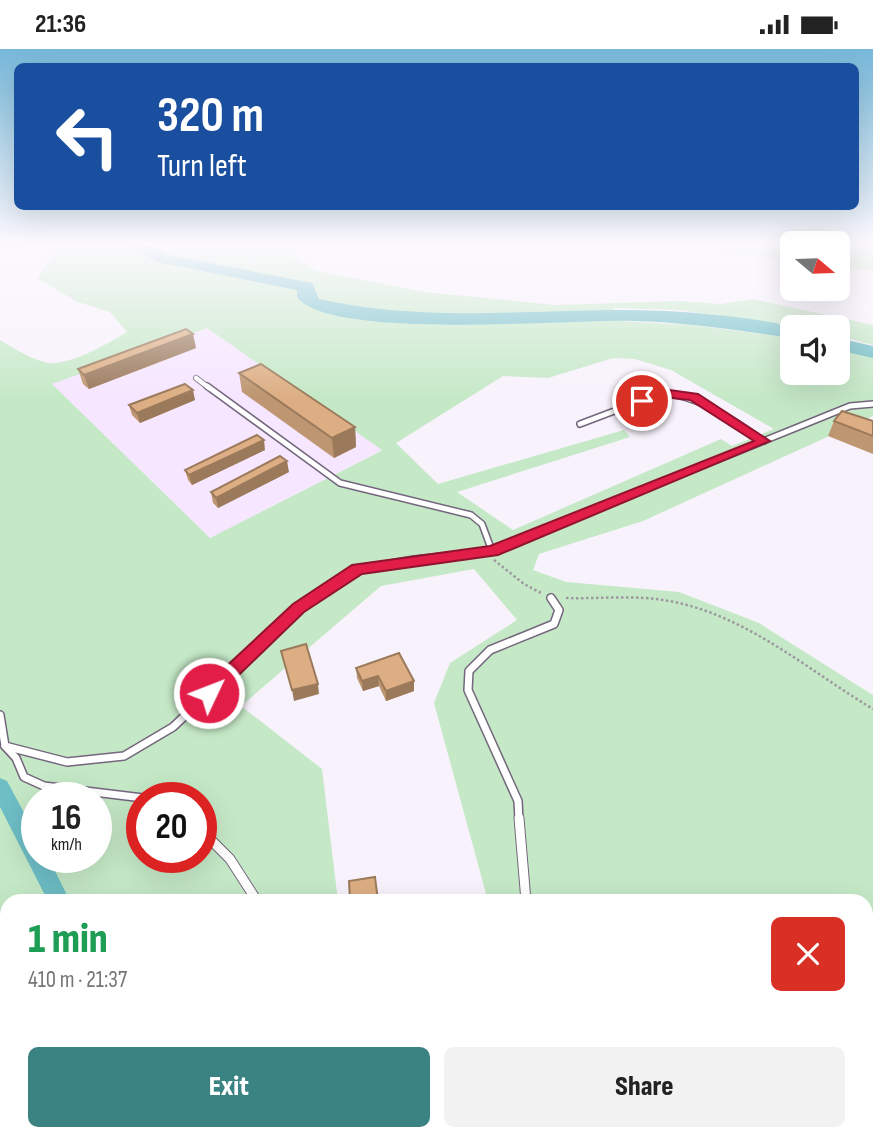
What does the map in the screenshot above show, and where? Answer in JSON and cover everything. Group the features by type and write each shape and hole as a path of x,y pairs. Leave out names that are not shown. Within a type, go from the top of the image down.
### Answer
{"lane":[{"path":"196,378 340,483 471,515 482,524 492,551"},
{"path":"580,424 662,393 675,393 694,397 764,441"},
{"path":"5,746 67,762 124,756 173,727 299,608 358,569 492,551 850,406 873,404"},
{"path":"525,894 518,801 475,710 468,689 469,671 490,650 554,624 559,610 551,598"},
{"path":"0,715 5,746 16,758 24,777 44,786 126,796"},
{"path":"217,846 230,859 252,894"}],"path":[{"path":"492,551 492,559 524,584 551,598 663,600 720,615 778,645 873,709"}],"shaded area":[{"path":"207,328 382,450 210,538 51,384"}],"green space":[{"path":"66,295 453,295 555,305 679,301 721,304 753,299 827,315 780,315 780,324 678,310 614,308 620,321 692,325 780,336 780,385 850,385 850,351 873,357 873,416 643,521 539,554 533,570 566,582 679,592 759,623 873,695 873,894 486,894 434,703 450,663 517,620 474,569 381,586 241,706 322,769 337,894 0,894 0,340 35,359 56,363 84,355 127,332 110,312 78,302","holes":["207,328 382,450 210,538 52,384","613,358 635,359 671,370 774,429 732,446 721,439 513,530 457,492 630,437 624,430 438,484 396,443 503,376 548,378"]},
{"path":"850,320 873,325 873,345 850,339"}],"building":[{"path":"186,329 193,334 84,375 78,369"},
{"path":"261,364 355,427 332,438 239,373"},
{"path":"185,384 193,390 137,413 129,405"},
{"path":"842,411 873,421 873,436 834,421"},
{"path":"257,435 264,440 189,475 185,470"},
{"path":"280,456 287,461 216,498 211,492"},
{"path":"306,644 318,684 292,690 281,651"},
{"path":"399,653 414,681 386,691 378,676 362,681 356,668"},
{"path":"375,877 377,894 350,894 349,881"}],"waterway":[{"path":"306,295 313,303 387,317 461,320 635,315 780,330"},
{"path":"850,347 873,352"},
{"path":"0,787 55,894"}],"route":[{"path":"209,693 299,608 358,569 414,559 492,551 764,441 694,397 662,393 642,401"}]}
